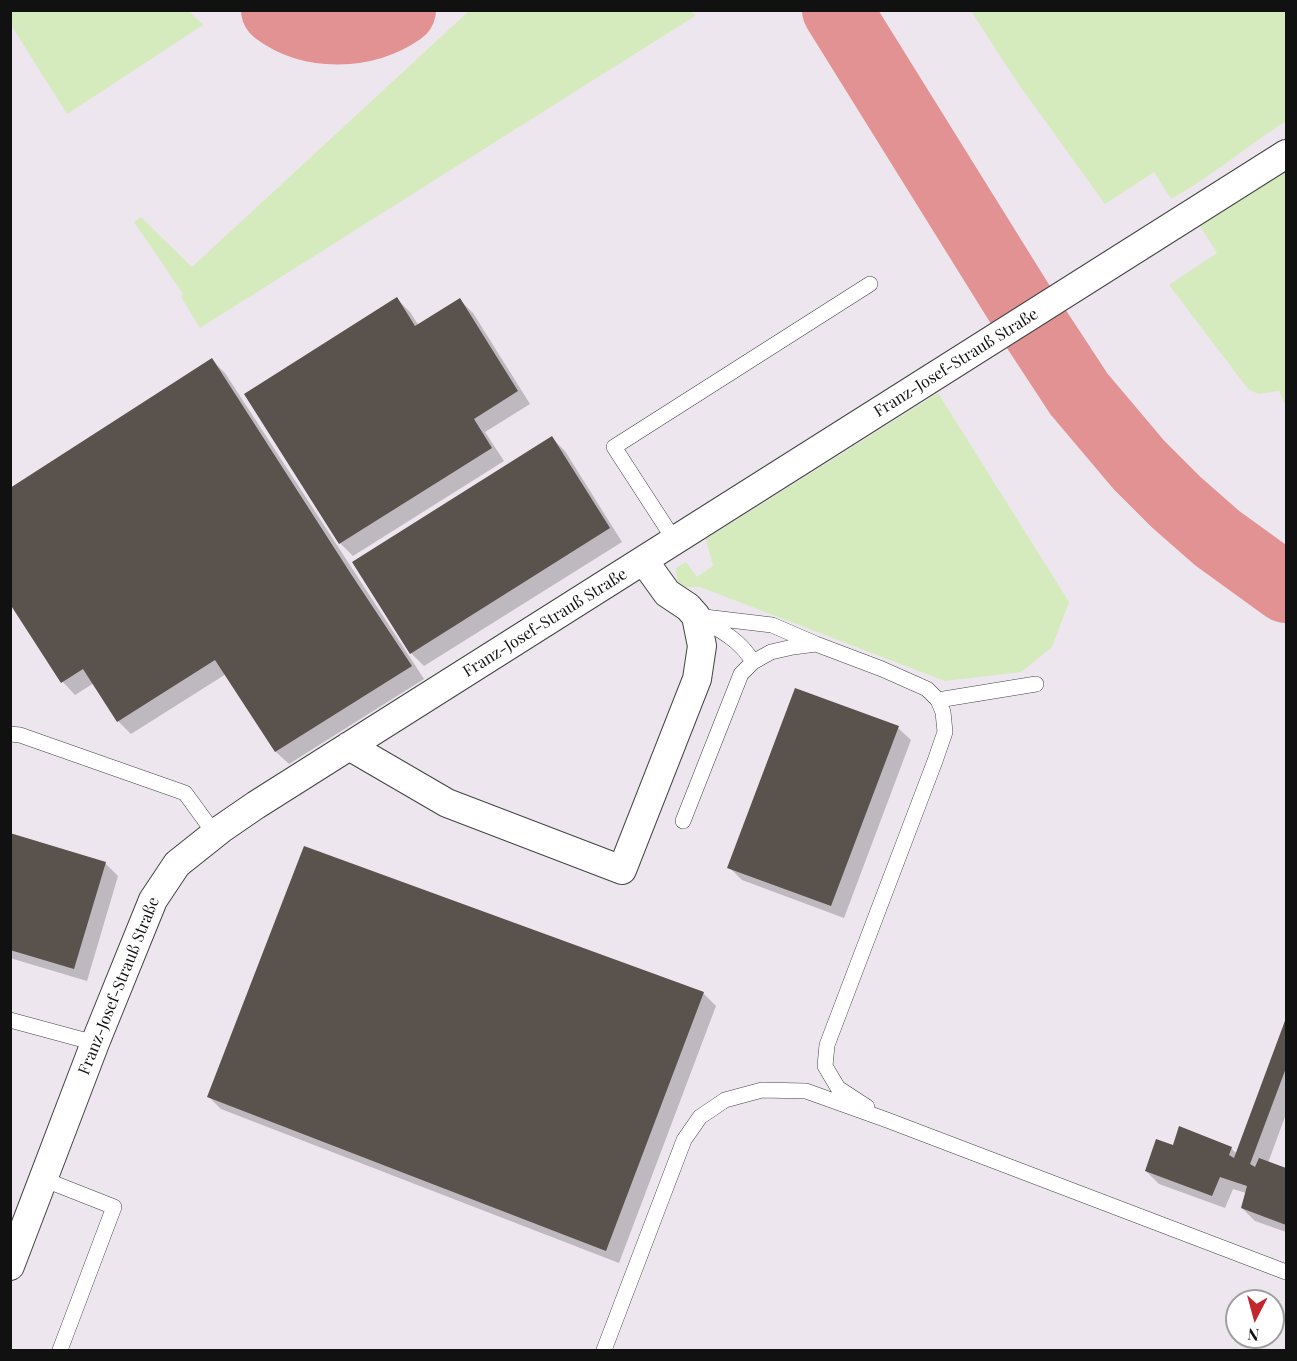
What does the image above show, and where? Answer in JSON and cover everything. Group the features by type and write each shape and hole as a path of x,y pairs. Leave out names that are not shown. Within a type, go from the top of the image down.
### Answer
{"street":[{"name":"Franz-Josef-Strauß Straße","path":"10,1266 94,1043 153,900 177,864 215,834 349,746 1287,154"},
{"path":"349,746 447,803 622,870 697,679 702,646 696,616 688,607 667,593 644,561"}],"lane":[{"path":"675,541 614,447 870,284"},
{"path":"696,616 772,625 927,689 938,700 944,712 945,732 935,761 827,1045 825,1065 838,1088 887,1120"},
{"path":"696,616 730,636 746,649 753,662"},
{"path":"683,821 741,674 753,662 771,652 816,644"},
{"path":"938,700 1036,684"},
{"path":"10,734 31,739 185,793 215,834"},
{"path":"10,1020 94,1043"},
{"path":"604,1350 684,1140 700,1117 725,1100 762,1090 806,1091 1287,1272"},
{"path":"44,1179 114,1207 60,1350"}],"shaded area":[{"path":"10,11 1286,11 1286,1350 11,1350"}],"green space":[{"path":"11,10 189,11 203,25 67,114 11,25"},
{"path":"691,10 695,16 200,328 181,297 183,294 134,222 141,217 192,267 469,11"},
{"path":"971,11 1286,11 1286,121 1201,181 1171,199 1154,172 1105,204 1017,82"},
{"path":"1286,170 1286,407 1279,391 1258,394 1248,389 1169,285 1217,253 1200,226"},
{"path":"938,393 1069,602 1052,647 1021,672 945,681 700,587 686,587 677,581 676,568 686,562 697,577 713,566 706,539"}],"building":[{"path":"397,297 415,326 460,298 518,391 474,419 492,448 339,544 244,394"},
{"path":"212,358 412,666 275,752 215,660 117,722 83,669 61,683 10,604 10,488"},
{"path":"552,436 610,528 410,654 352,562"},
{"path":"795,688 899,726 831,906 727,868"},
{"path":"10,833 106,862 74,969 10,950"},
{"path":"304,846 704,992 606,1251 207,1097"},
{"path":"1286,1018 1286,1068 1250,1164 1255,1167 1259,1158 1286,1168 1286,1225 1241,1208 1247,1186 1220,1177 1212,1196 1145,1171 1156,1139 1173,1145 1179,1126 1232,1147 1229,1155 1234,1158"}],"taxiway":[{"path":"276,10 306,25 338,30 371,24 401,10"},
{"path":"837,10 1018,301 1079,394 1139,465 1176,502 1217,538 1286,588"}]}
